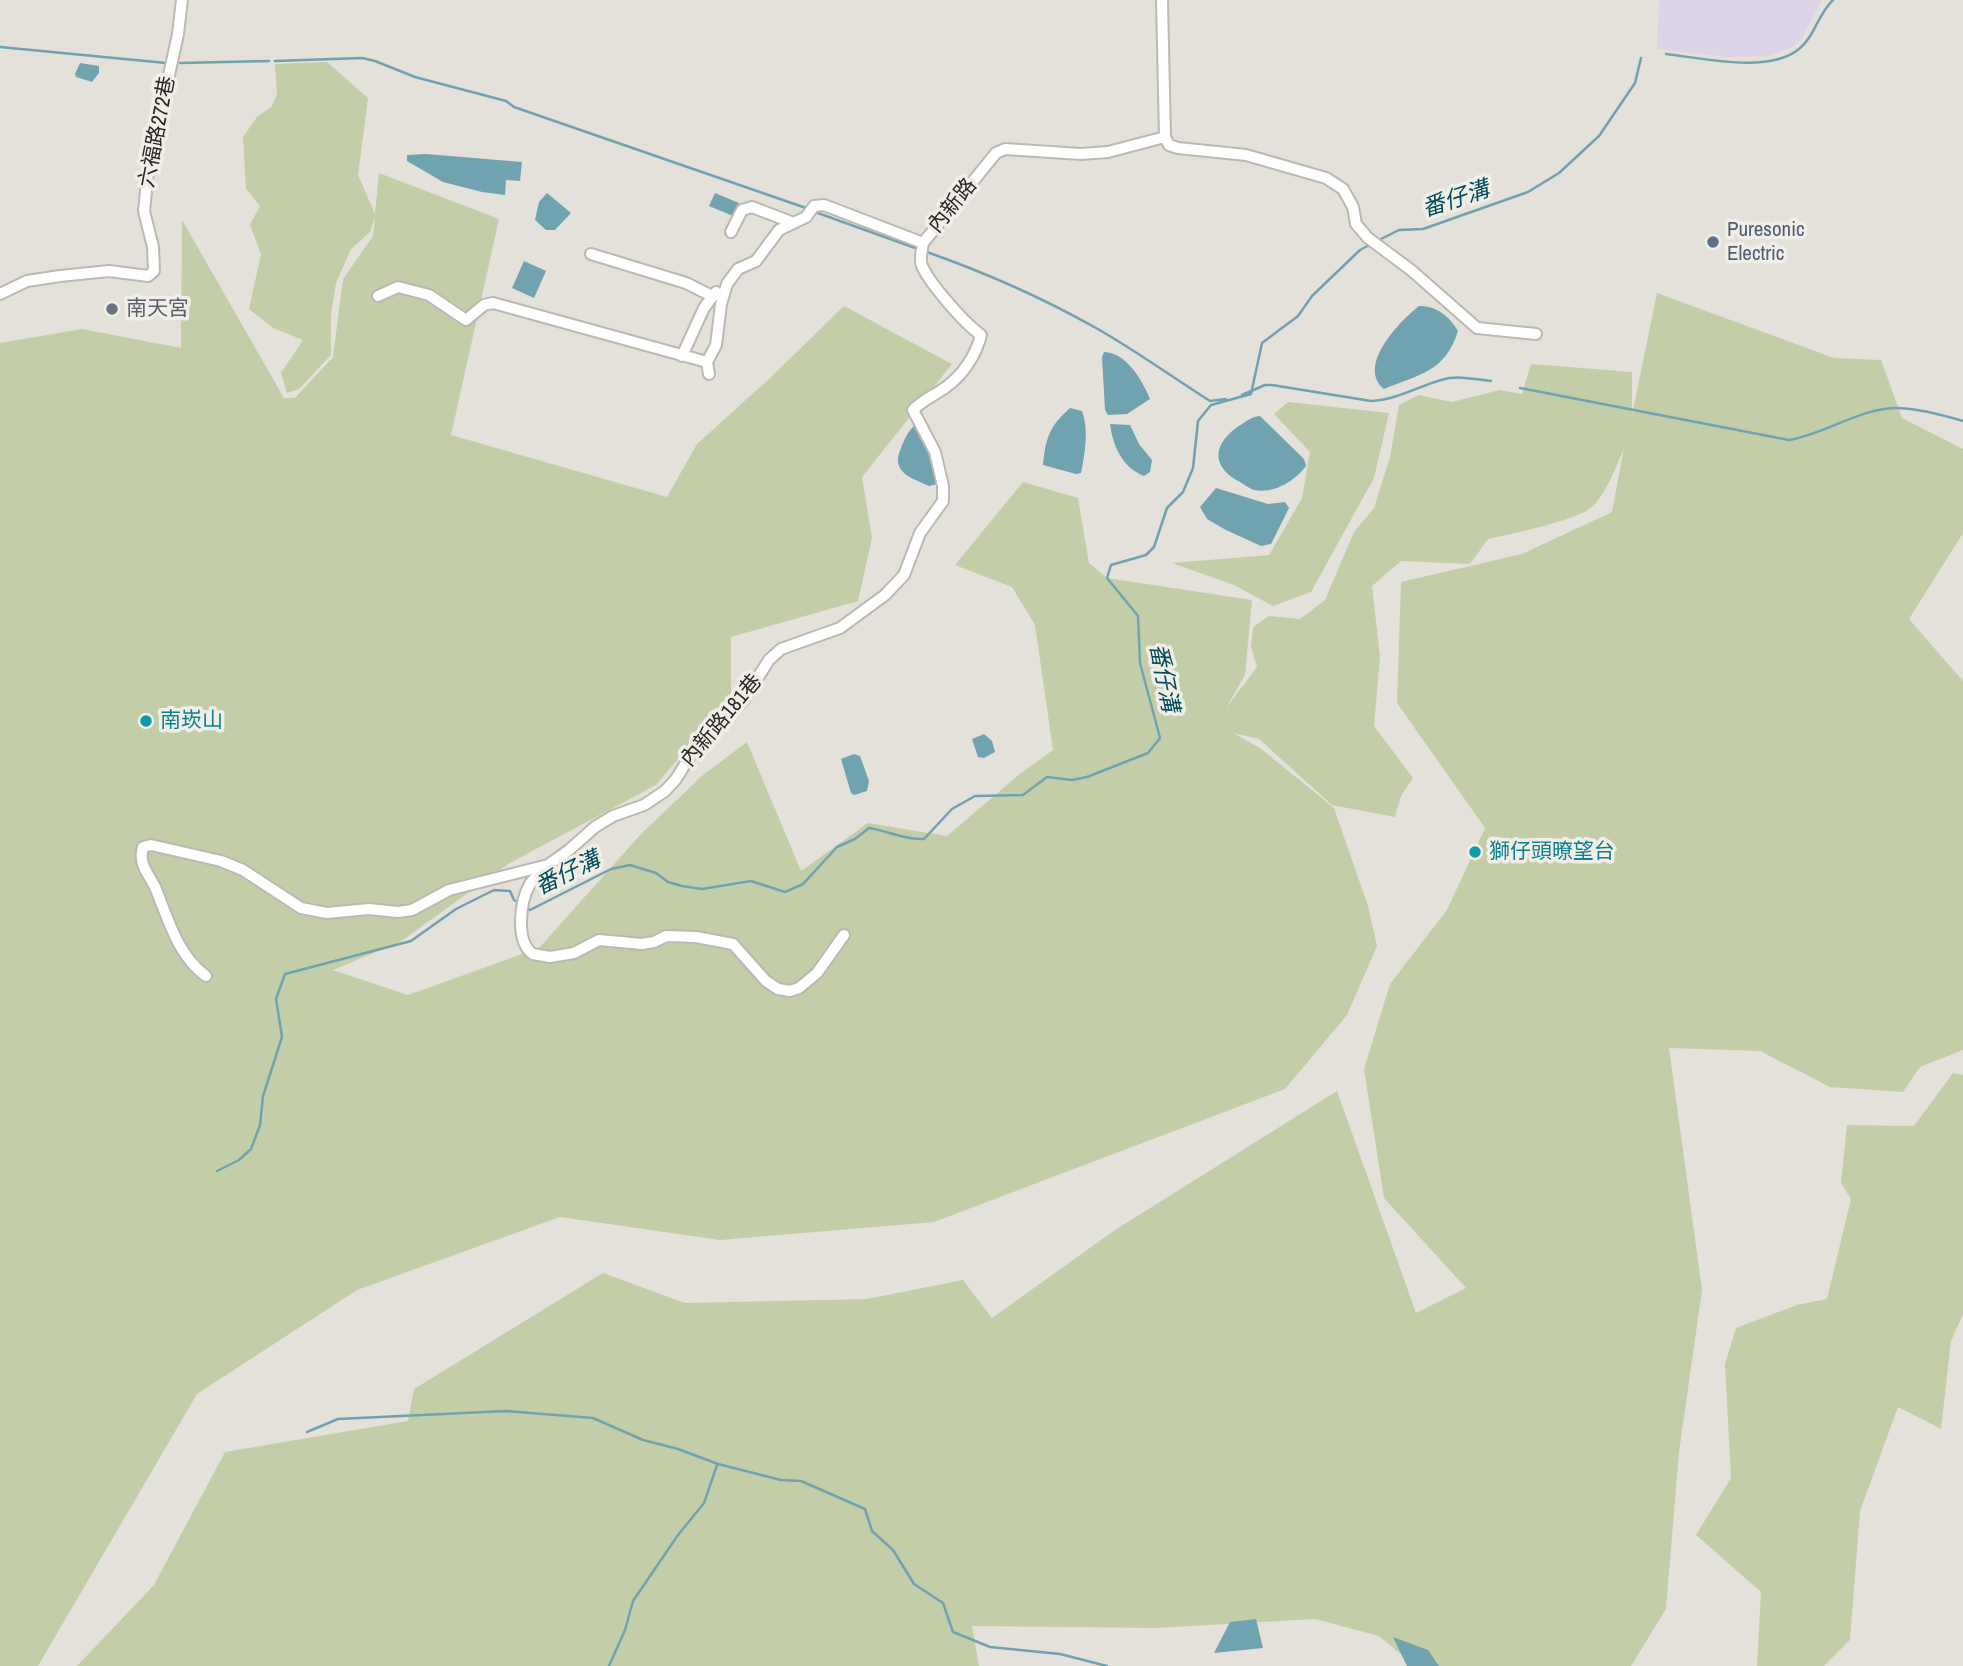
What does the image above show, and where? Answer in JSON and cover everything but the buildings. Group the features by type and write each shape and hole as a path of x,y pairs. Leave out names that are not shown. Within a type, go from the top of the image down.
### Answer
{"street":[{"name":"六福路272巷","path":"0,294 27,281 109,271 148,276 154,271 153,247 144,211 148,172 178,34 182,0"},
{"path":"1162,0 1165,137 1168,145 1246,155 1326,178 1343,189 1353,207 1356,223 1368,238 1411,270 1477,328 1536,334"},
{"name":"內新路","path":"712,296 714,292 725,289 738,269 757,261 779,230 806,217 814,206 824,205 923,243 996,153 1005,149 1095,153 1165,137"},
{"path":"731,232 742,211 752,207 791,222"},
{"name":"內新路181巷","path":"206,976 195,968 169,927 144,869 141,856 143,847 151,845 221,860 243,870 311,912 327,913 369,909 398,912 412,910 460,887 548,865 594,827 613,816 644,805 665,791 676,779 700,740 743,701 769,660 781,649 840,628 885,595 904,575 920,533 943,501 943,486 935,452 913,410 927,397 946,388 959,376 978,347 981,335 970,327 929,278 920,263 923,243"},
{"path":"591,254 686,283 712,296 687,340 682,356"},
{"path":"379,296 398,287 429,295 466,320 484,305 493,303 682,356 708,368 716,345 725,289"},
{"path":"548,865 530,883 521,915 524,944 533,954 551,957 574,953 599,940 642,944 666,936 696,937 733,944 766,981 778,989 790,991 799,988 817,973 844,935"}],"shaded area":[{"path":"1659,0 1822,0 1802,39 1792,47 1769,56 1727,57 1657,49"}],"green space":[{"path":"327,62 368,98 358,175 375,214 379,173 499,219 451,435 667,497 697,444 844,306 952,364 862,477 872,538 858,601 731,637 731,697 656,785 508,864 400,942 333,970 408,995 539,948 641,834 703,775 747,742 801,871 868,823 947,836 1021,773 1053,750 1035,625 1012,587 955,565 1023,482 1078,498 1089,563 1107,578 1252,600 1245,675 1226,708 1257,667 1251,647 1253,627 1269,616 1300,619 1325,600 1354,532 1374,508 1390,457 1399,405 1419,395 1452,402 1500,390 1522,394 1531,364 1632,372 1632,415 1657,293 1834,358 1881,360 1902,418 1963,449 1963,533 1909,619 1963,681 1963,1050 1920,1067 1903,1092 1830,1087 1760,1051 1669,1048 1702,1290 1679,1452 1666,1609 1631,1666 1415,1666 1379,1636 1315,1619 1155,1628 972,1626 979,1666 77,1666 154,1585 225,1452 408,1421 414,1389 603,1273 685,1303 867,1299 963,1280 992,1318 1115,1230 1337,1091 1416,1313 1466,1288 1384,1198 1364,1069 1390,984 1447,910 1485,828 1397,703 1401,582 1522,554 1612,512 1624,448 1603,493 1586,511 1544,526 1488,539 1470,564 1401,561 1372,586 1380,657 1374,726 1413,778 1401,796 1395,817 1332,805 1259,739 1233,733 1260,748 1334,808 1368,906 1377,946 1347,1015 1285,1089 934,1222 720,1240 560,1217 357,1290 197,1394 38,1666 0,1666 0,343 82,329 181,348 182,220 284,398 295,398 333,357 343,279 373,236 375,217 370,232 351,249 336,283 331,314 331,355 299,389 287,393 281,373 303,340 273,328 249,309 261,254 250,225 260,206 246,189 243,137 257,117 272,106 277,94 275,64"},
{"path":"1288,402 1389,413 1374,478 1311,592 1273,606 1234,585 1172,563 1269,555 1302,498 1310,452 1274,414"},
{"path":"1953,1073 1963,1075 1963,1314 1951,1341 1941,1429 1898,1407 1860,1511 1850,1640 1824,1666 1757,1666 1761,1592 1696,1535 1731,1478 1725,1364 1736,1328 1797,1305 1827,1299 1851,1199 1841,1183 1847,1125 1914,1126"}],"water":[{"path":"80,63 99,66 99,73 92,82 76,77"},
{"path":"426,154 522,162 520,181 506,180 505,195 443,182 407,161 407,155"},
{"path":"547,193 571,213 555,230 546,230 535,220 539,202"},
{"path":"715,193 739,203 733,216 709,206"},
{"path":"524,261 546,271 534,298 512,288"},
{"path":"1419,306 1437,310 1451,321 1458,331 1453,345 1430,370 1384,389 1377,379 1375,368 1378,357 1392,333"},
{"path":"1104,352 1127,362 1150,399 1127,414 1108,415 1105,410"},
{"path":"1070,408 1082,411 1086,434 1081,473 1076,474 1043,465 1050,433"},
{"path":"1260,416 1304,459 1306,466 1296,477 1283,485 1262,491 1252,489 1231,476 1224,470 1218,457 1222,442 1228,435 1247,420"},
{"path":"916,424 929,452 937,484 929,486 909,477 898,463 904,441"},
{"path":"1110,424 1130,425 1139,444 1152,460 1150,472 1144,476 1124,461 1116,448"},
{"path":"1216,488 1268,504 1285,502 1289,508 1271,544 1261,546 1207,519 1200,507"},
{"path":"984,734 992,741 995,752 984,758 978,757 972,739"},
{"path":"854,754 860,756 869,781 867,791 854,795 851,793 841,759"},
{"path":"1256,1619 1263,1648 1214,1653 1230,1622"},
{"path":"1393,1637 1428,1650 1439,1666 1407,1666"}],"waterway":[{"name":"番仔溝","path":"1666,54 1753,63 1786,57 1804,44 1833,0"},
{"path":"0,47 166,63"},
{"path":"275,61 362,58 375,61 415,77 506,101 514,107 806,208"},
{"name":"番仔溝","path":"1377,241 1399,230 1423,229 1528,192 1559,173 1599,136 1635,83 1641,58"},
{"path":"180,63 269,61"},
{"path":"815,212 918,249"},
{"name":"番仔溝","path":"525,907 530,910 611,869 630,865 656,873 668,882 682,886 702,889 751,881 785,892 803,884 837,847 855,839 869,828 924,839 952,809 975,796 1023,795 1047,777 1072,780 1087,777 1148,753 1160,738 1140,663 1138,616 1107,578 1111,565 1146,555 1154,547 1167,508 1183,492 1193,468 1198,421 1211,405 1251,394 1262,343 1298,316 1312,296 1360,250 1371,244"},
{"path":"924,251 1012,286 1096,328 1210,401 1226,399"},
{"path":"1242,395 1265,385 1272,385 1371,401 1398,396 1447,379 1491,381"},
{"path":"1520,388 1789,440 1885,409 1915,410 1963,421"},
{"name":"番仔溝","path":"217,1171 239,1160 251,1149 260,1125 263,1096 282,1037 276,999 285,974 411,941 456,909 494,890 510,891 514,900 519,903"},
{"path":"307,1432 338,1419 506,1411 593,1418 643,1440 718,1464 781,1480 801,1481 865,1509 872,1531 893,1550 914,1584 943,1603 953,1632 990,1647 1060,1654 1107,1666"},
{"path":"609,1666 625,1630 633,1601 678,1535 704,1503 717,1465"}],"place":[{"name":"Puresonic Electric","path":"1713,242"},
{"name":"南天宮","path":"112,309"},
{"name":"南崁山","path":"146,721"},
{"name":"獅仔頭暸望台","path":"1475,852"}]}
